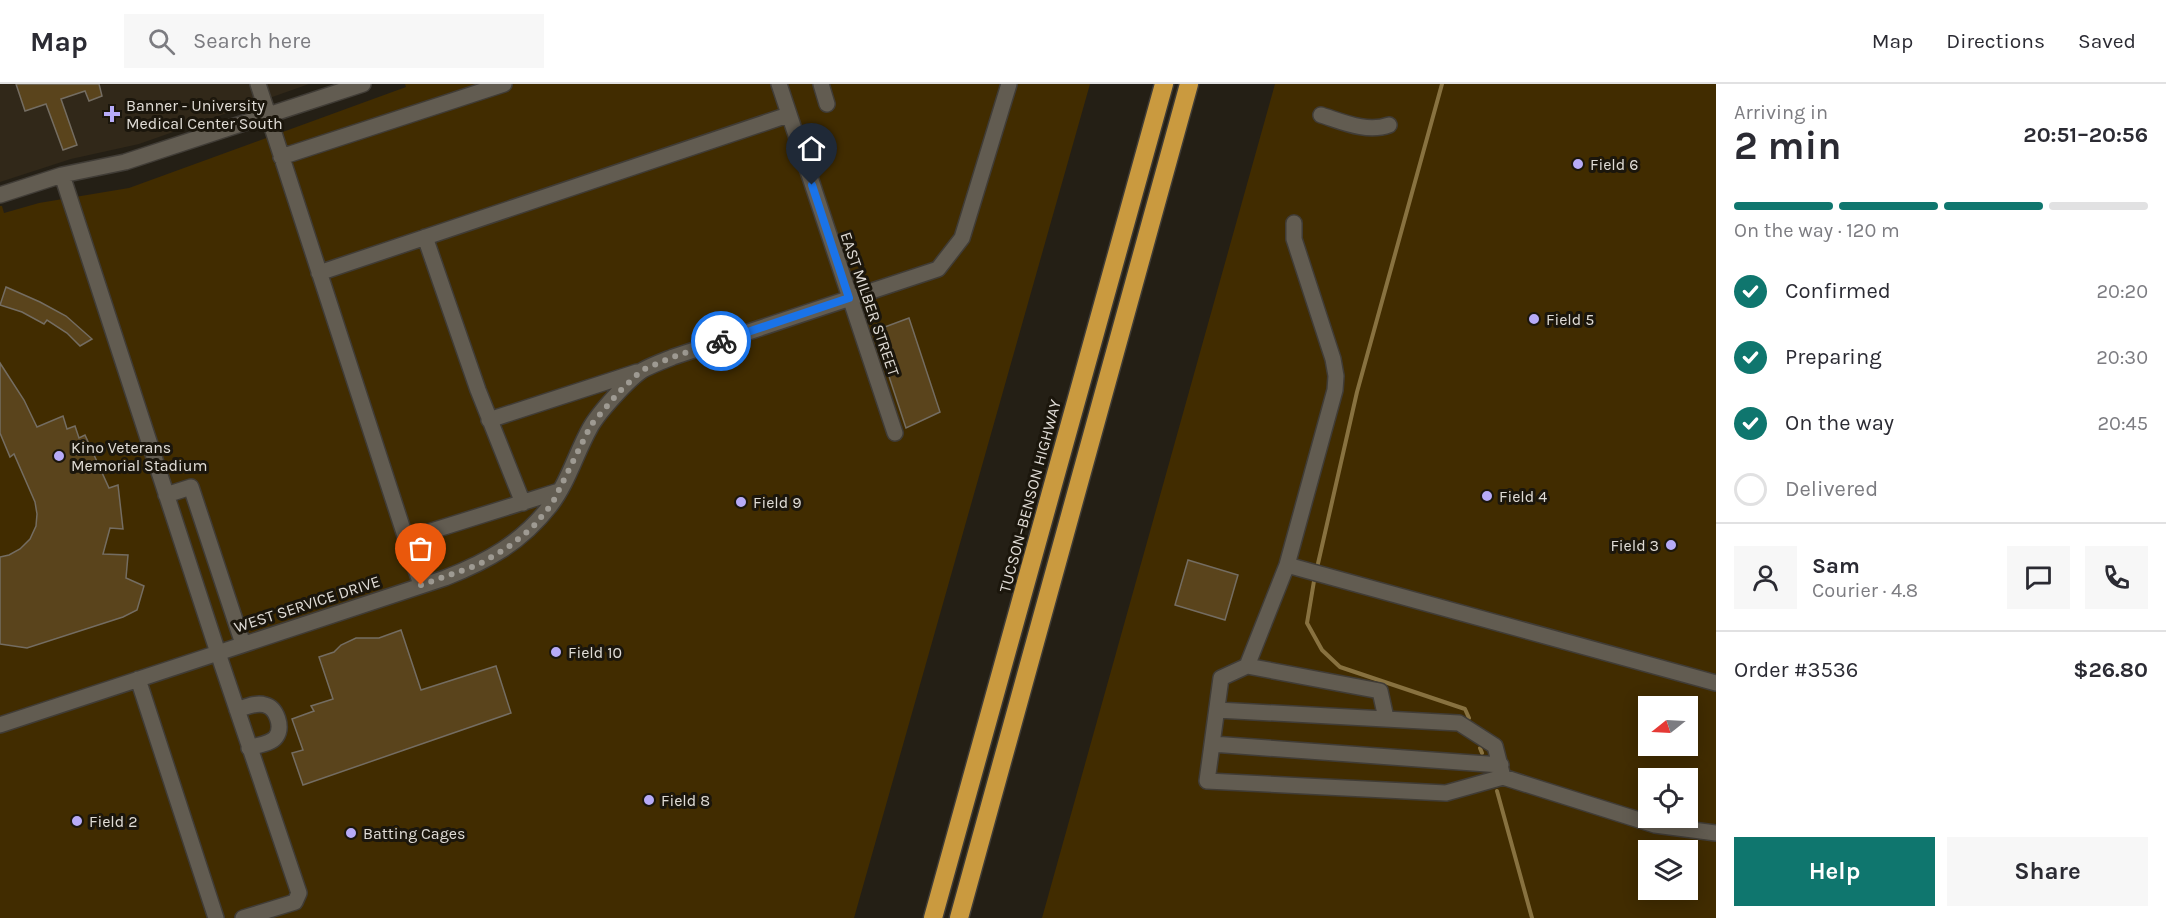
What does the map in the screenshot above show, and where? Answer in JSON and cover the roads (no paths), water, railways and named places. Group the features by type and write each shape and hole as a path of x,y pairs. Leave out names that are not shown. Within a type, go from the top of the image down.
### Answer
{"highway":[{"name":"TUCSON–BENSON HIGHWAY","path":"933,918 1164,84"},
{"path":"959,918 1188,84"}],"street":[{"path":"258,84 421,585"},
{"path":"0,195 62,175 125,162 363,84"},
{"path":"281,157 504,84"},
{"name":"EAST MILBER STREET","path":"779,84 895,433"},
{"path":"821,84 827,104"},
{"name":"WEST SERVICE DRIVE","path":"0,725 421,585 478,565 507,548 532,528 552,504 591,425 618,393 642,370 673,357 938,269 962,238 1009,84"},
{"path":"319,273 788,115"},
{"path":"1320,115 1369,129 1380,129 1389,125"},
{"path":"62,175 249,748 299,893 295,902 243,918"},
{"path":"1247,666 1287,565 1335,390 1336,376 1333,358 1294,239 1294,222"},
{"path":"425,237 489,420 523,503"},
{"path":"489,420 642,370"},
{"path":"166,495 191,487 243,644"},
{"path":"406,539 559,491"},
{"path":"1287,565 1716,683"},
{"path":"1386,718 1380,691 1247,666 1221,678 1207,781 1446,793 1502,771"},
{"path":"138,679 216,918"},
{"path":"237,710 255,704 266,705 273,709 277,717 279,727 276,737 249,748"},
{"path":"1216,710 1459,723 1495,746 1502,771"},
{"path":"1212,744 1502,771 1655,825 1716,833"}],"waterway":[{"path":"1317,568 1357,392 1442,84"},
{"path":"1315,575 1307,623 1322,650 1340,667 1465,709 1469,718"},
{"path":"1480,748 1482,753"},
{"path":"1497,791 1532,918"}],"place":[{"name":"Banner - University Medical Center South","path":"112,114"},
{"name":"Field 6","path":"1578,164"},
{"name":"Field 5","path":"1534,319"},
{"name":"Kino Veterans Memorial Stadium","path":"59,456"},
{"name":"Field 4","path":"1487,496"},
{"name":"Field 9","path":"741,502"},
{"name":"Field 3","path":"1671,545"},
{"name":"Field 10","path":"556,652"},
{"name":"Field 8","path":"649,800"},
{"name":"Field 2","path":"77,821"},
{"name":"Batting Cages","path":"351,833"}]}
